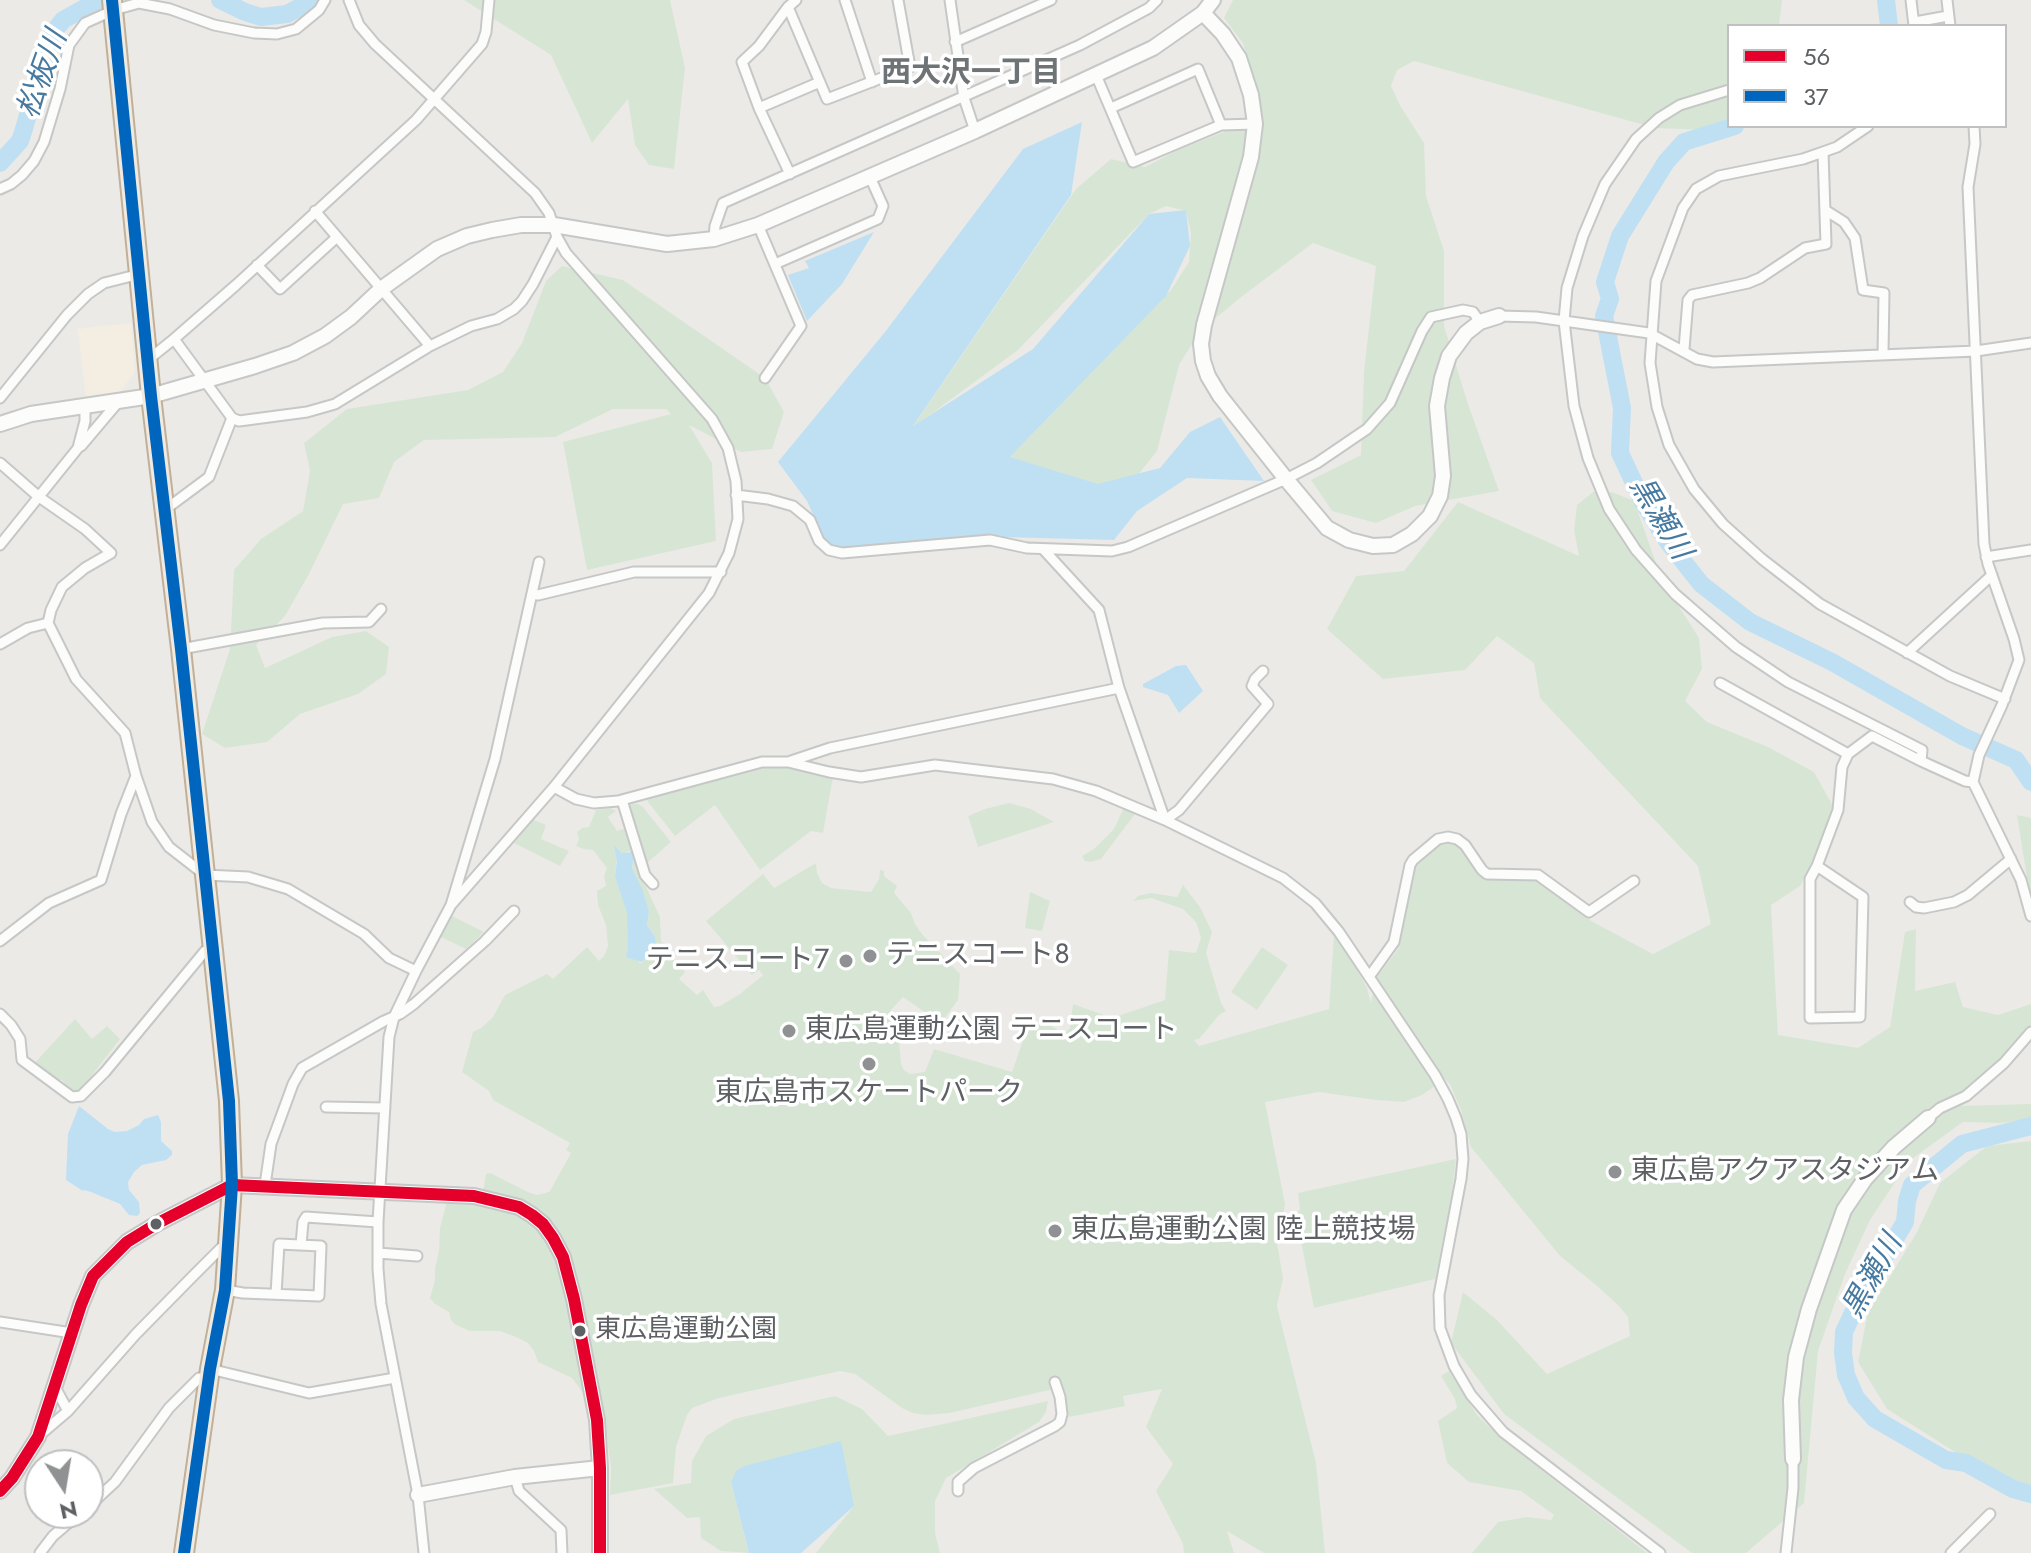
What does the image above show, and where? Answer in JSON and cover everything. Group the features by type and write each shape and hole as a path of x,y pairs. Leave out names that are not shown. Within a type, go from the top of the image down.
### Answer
{"highway":[{"path":"113,4 151,396 229,1101 232,1185 225,1290 184,1553"}],"street":[{"path":"0,189 22,175 44,142 69,45 85,23 113,4 139,3 170,9 214,25 277,34 296,29 319,10 325,0"},
{"path":"349,0 359,25 375,44 535,193 549,213 555,231 574,263 712,419 728,448 736,481 738,519 729,553 709,593 554,787 451,905"},
{"path":"149,359 407,129 479,48 486,32 489,0"},
{"path":"845,0 872,82"},
{"path":"792,3 827,99 910,67 898,0"},
{"path":"950,0 964,98 975,131"},
{"path":"955,42 1051,0"},
{"path":"1141,0 1149,8"},
{"path":"714,239 723,203 1080,45 1149,8 1157,0"},
{"path":"0,424 31,414 151,396 293,353 325,336 381,289 437,249 467,236 521,225 667,244 714,239 758,225 975,131 1153,48 1203,13 1213,0"},
{"path":"1911,0 1914,24 1949,21 1947,0"},
{"path":"790,174 759,108 742,62 759,46 792,3"},
{"path":"1203,13 1223,34 1239,58 1251,95 1255,124 1251,157 1208,309 1201,344 1203,361 1220,396 1286,479 1327,528 1349,540 1373,546 1393,545 1412,534 1430,516 1440,496 1443,476 1437,406 1449,356 1466,333 1480,322 1499,316 1536,317 1650,333 1697,359 1713,362 1976,351 2031,343"},
{"path":"1111,108 1198,69 1221,125"},
{"path":"1096,75 1133,162 1221,125 1255,124"},
{"path":"759,108 820,82"},
{"path":"1727,91 1680,105 1659,118 1636,139 1605,184 1583,236 1567,288 1567,321 1574,406 1588,458 1609,509 1636,550 1675,594 1736,647 1788,682 1922,750 1921,761"},
{"path":"1865,128 1837,147 1803,159 1719,176 1696,189 1683,208 1656,281 1650,363 1657,407 1669,445 1694,489 1723,524 1762,559 1820,604 1950,676 2004,702"},
{"path":"1974,128 1975,144 1968,187 1983,529 1986,557 2019,660 2004,702 1979,755 1974,778 2021,880 2031,916"},
{"path":"1684,349 1688,300 1692,295 1748,283 1805,248 1826,244 1823,152"},
{"path":"775,264 878,219 883,206 870,177"},
{"path":"1825,210 1844,222 1855,238 1863,290 1884,293 1883,352"},
{"path":"315,211 430,346"},
{"path":"758,225 801,326 765,378"},
{"path":"174,339 232,418 239,421 307,412 335,404 430,346 514,309 533,284 555,231"},
{"path":"257,265 280,289 337,237"},
{"path":"0,398 67,315 88,294 104,283 140,274"},
{"path":"736,495 793,506 810,520 819,541 829,550 842,553 990,540 1027,548 1112,551 1128,547 1317,463 1367,429 1390,403 1431,317 1463,310 1473,312 1480,322"},
{"path":"0,545 119,401"},
{"path":"78,448 85,407"},
{"path":"165,509 209,477 232,418"},
{"path":"0,463 111,553 85,568 62,587 48,623 76,679 125,733 152,822 169,847 205,875 248,877 288,889 364,934 389,958 416,971"},
{"path":"1043,549 1099,610 1119,688 1165,820"},
{"path":"1986,557 2031,550"},
{"path":"424,1553 418,1495 381,1304 378,1222 389,1037 394,1017 451,905 495,759 539,562"},
{"path":"532,594 634,572 721,572"},
{"path":"1907,653 1992,575"},
{"path":"181,649 323,623 369,622 381,609"},
{"path":"0,644 28,628 48,623"},
{"path":"1165,820 1179,810 1268,704 1252,686 1263,671"},
{"path":"1720,683 1848,754"},
{"path":"788,762 830,748 1119,688"},
{"path":"1817,866 1863,897 1860,1017 1810,1018 1810,879 1838,810 1842,767 1848,754 1872,736 1965,781 1974,778"},
{"path":"554,787 576,799 594,803 622,800 762,762 788,762 861,777 935,765 1053,779 1096,791 1165,820 1283,878 1315,903 1339,932 1435,1075 1461,1134 1461,1179 1439,1295 1440,1328 1454,1366 1471,1395 1503,1432 1660,1553"},
{"path":"0,941 49,903 101,880 136,776"},
{"path":"622,800 645,875 653,884"},
{"path":"1369,977 1394,942 1410,865 1438,839 1457,839 1487,874 1538,875 1589,912 1634,881"},
{"path":"1910,902 1924,908 1954,902 1968,895 2011,859"},
{"path":"265,1185 271,1144 302,1068 414,1004 514,911"},
{"path":"0,1014 20,1039 22,1060 72,1097 81,1096 105,1072 205,951 212,949"},
{"path":"1786,1553 1793,1488 1791,1400 1796,1357 1809,1309 1844,1210 1885,1157 1940,1108 1966,1096 2004,1063 2031,1032"},
{"path":"326,1107 385,1108"},
{"path":"0,1491 38,1437 93,1276 127,1242 232,1185 458,1194 519,1207 543,1224 563,1257 597,1420 600,1553"},
{"path":"301,1245 306,1217 378,1222"},
{"path":"225,1290 243,1293 319,1296 321,1246 279,1244 276,1294"},
{"path":"38,1437 68,1411 136,1334 221,1248 228,1246"},
{"path":"378,1253 417,1256"},
{"path":"0,1322 72,1333"},
{"path":"104,1492 115,1482 169,1408 199,1378 210,1374 309,1393 395,1378"},
{"path":"958,1491 958,1482 974,1468 1060,1422 1060,1397 1055,1382"},
{"path":"55,1387 68,1411"},
{"path":"418,1495 515,1477 600,1468"},
{"path":"515,1477 519,1491 561,1530 562,1553"},
{"path":"1951,1553 1990,1514"},
{"path":"40,1553 61,1529"}],"shaded area":[{"path":"131,323 135,372 120,392 86,397 78,329"}],"green space":[{"path":"464,0 670,0 685,68 674,169 649,165 635,145 628,99 592,143 551,55"},
{"path":"1233,0 1782,0 1779,24 1727,24 1727,125 1708,130 1655,128 1414,61 1397,70 1391,86 1424,143 1426,196 1444,251 1444,326 1499,491 1415,506 1376,523 1332,511 1311,480 1361,455 1364,371 1376,266 1313,243 1200,331 1179,365 1157,451 1138,475 1098,485 1063,478 1010,457 1171,290 1189,262 1191,233 1186,211 1166,206 1149,214 1018,350 912,428 1076,189 1111,159 1145,167 1178,150 1262,117 1243,43 1224,18"},
{"path":"562,266 623,280 765,378 784,412 772,449 741,452 689,425 712,463 716,541 587,570 563,442 671,414 666,409 613,409 555,437 424,440 394,462 379,498 343,504 285,616 256,645 265,668 332,637 366,631 389,647 386,674 358,694 300,714 267,742 225,748 202,734 230,649 234,570 261,539 303,511 310,471 304,443 347,409 468,390 503,372 522,343 546,281"},
{"name":"東広島運動公園","path":"1593,492 1612,492 1634,501 1662,580 1699,638 1702,669 1685,701 1707,722 1768,747 1814,772 1834,808 1825,839 1800,886 1771,905 1778,1035 1858,1048 1890,1027 1905,932 1916,929 1915,991 1955,982 1963,1007 1998,1015 2031,1004 2031,1038 1990,1082 1957,1106 2031,1104 2031,1119 2001,1123 1963,1122 1909,1161 1870,1220 1845,1274 1818,1351 1804,1503 1746,1553 1692,1553 1504,1414 1451,1343 1463,1292 1497,1320 1547,1374 1630,1336 1628,1317 1618,1305 1560,1256 1471,1147 1461,1110 1445,1079 1422,1095 1404,1102 1319,1092 1265,1102 1285,1204 1276,1238 1283,1278 1277,1306 1316,1463 1325,1553 1264,1553 1227,1531 1234,1553 1184,1553 1183,1544 1156,1491 1173,1464 1146,1427 1162,1389 1123,1396 1125,1406 1069,1417 1062,1387 950,1413 925,1415 902,1408 855,1374 840,1371 719,1398 692,1408 676,1447 673,1483 610,1495 611,1468 605,1423 572,1378 538,1362 528,1343 516,1337 500,1331 470,1331 456,1325 449,1312 430,1298 447,1201 482,1201 486,1174 490,1173 530,1193 546,1193 571,1153 566,1150 570,1143 493,1100 489,1091 462,1072 473,1032 493,1017 505,995 547,974 553,979 587,947 599,961 604,956 608,946 606,925 598,905 597,891 606,886 604,876 607,868 593,850 576,846 579,839 577,832 589,827 596,810 610,808 616,811 608,817 617,831 626,828 642,878 660,917 661,942 671,950 673,958 685,972 679,979 697,995 703,990 714,1007 740,994 763,975 759,970 752,975 706,921 763,874 774,888 816,863 822,883 831,888 871,892 879,879 880,870 884,871 884,876 897,886 894,893 911,913 922,934 960,974 958,1000 944,1019 923,1011 903,997 890,1011 899,1041 901,1064 910,1074 925,1072 934,1049 1012,1072 1028,1026 1045,1022 1064,1034 1070,1028 1073,1004 1112,1018 1165,1000 1169,950 1196,953 1201,938 1196,922 1183,909 1151,898 1133,901 1138,896 1151,893 1177,897 1183,885 1200,907 1212,932 1206,953 1226,1011 1199,1039 1194,1040 1199,1046 1329,1009 1334,934 1367,988 1371,1003 1375,980 1399,948 1416,866 1443,843 1452,842 1460,846 1482,877 1535,878 1577,906 1577,911 1593,922 1653,954 1711,924 1698,866 1540,698 1534,663 1497,636 1465,670 1383,679 1327,629 1356,576 1404,571 1458,502 1579,556 1574,530 1577,505","holes":["618,848 622,854 629,851 634,856 632,868 649,912 647,925 655,937 641,963 615,876"]},
{"path":"781,766 833,777 823,833 811,831 760,870 715,805 675,836 647,799 764,768"},
{"path":"1009,803 1031,809 1054,822 978,847 968,816"},
{"path":"630,806 643,807 671,842 647,863"},
{"path":"1124,807 1136,811 1135,814 1101,859 1085,861 1082,856 1114,829"},
{"path":"2017,815 2031,818 2031,908 2027,878"},
{"path":"532,819 546,825 541,839 569,851 560,866 514,843"},
{"path":"1030,892 1050,901 1042,931 1025,928"},
{"path":"450,915 484,932 466,949 437,935"},
{"path":"1262,947 1288,965 1257,1010 1231,992"},
{"path":"75,1019 92,1039 107,1026 120,1039 76,1096 62,1080 44,1080 31,1067"},
{"path":"2031,1141 2031,1500 1887,1409 1858,1362 1868,1313 1917,1232 1940,1183 1987,1146"},
{"path":"1456,1159 1435,1279 1314,1308 1296,1215 1300,1209 1298,1193"},
{"path":"1449,1371 1477,1415 1503,1440 1647,1553 1472,1553 1498,1522 1527,1517 1551,1520 1554,1515 1521,1491 1469,1482 1447,1463 1438,1421 1457,1408 1441,1376"},
{"path":"835,1396 862,1409 888,1436 1048,1401 1046,1412 1039,1422 946,1478 935,1501 935,1533 940,1553 816,1553 854,1506 731,1482 749,1553 721,1551 701,1538 700,1517 687,1518 654,1489 691,1483 692,1461 706,1436 734,1419"}],"water":[{"path":"1082,122 1071,195 913,426 1033,349 1149,214 1186,210 1190,246 1166,296 1010,457 1098,484 1160,468 1190,432 1220,417 1264,481 1187,478 1137,511 1114,540 964,536 829,550 807,501 778,462 885,332 1023,149"},
{"path":"874,232 842,284 807,321 788,275 809,268 805,261"},
{"path":"1186,665 1203,691 1179,713 1168,695 1143,687 1143,684 1176,666"},
{"path":"614,845 622,853 632,852 634,856 632,868 649,912 647,925 655,937 657,951 641,962 626,957 627,913 615,876 617,861"},
{"path":"79,1106 115,1132 127,1131 144,1119 158,1115 161,1141 172,1151 172,1155 166,1160 142,1165 128,1182 129,1190 139,1202 140,1213 137,1216 129,1215 120,1204 83,1191 66,1180 68,1134"},
{"path":"841,1441 854,1506 801,1553 749,1553 731,1482 736,1471 744,1466"}],"waterway":[{"name":"松板川","path":"0,163 20,141 52,34 63,20 99,0"},
{"name":"松板川","path":"220,0 261,17 287,14 313,0"},
{"name":"黒瀬川","path":"1886,0 1889,24"},
{"name":"黒瀬川","path":"1729,128 1684,142 1666,162 1620,236 1605,282 1610,299 1604,316 1622,408 1620,453 1643,502 1668,542 1701,584 1750,622 1832,662 1962,736 2016,760 2031,782"},
{"name":"黒瀬川","path":"2031,1126 1962,1144 1912,1185 1905,1222 1859,1300 1844,1332 1843,1353 1846,1375 1856,1398 1875,1419 1946,1460 1966,1463 2013,1489 2031,1494"}],"transit line":[{"name":"37","path":"112,0 151,396 229,1101 232,1185 225,1290 210,1369 184,1553"},
{"name":"56","path":"0,1491 38,1437 93,1276 127,1242 232,1185 474,1196 519,1207 532,1215 543,1224 563,1257 597,1420 600,1553"}],"place":[{"name":"テニスコート８","path":"870,956"},
{"name":"テニスコート７","path":"846,961"},
{"name":"東広島運動公園 テニスコート","path":"789,1031"},
{"name":"東広島市スケートパーク","path":"869,1064"},
{"name":"東広島アクアスタジアム","path":"1615,1172"},
{"name":"東広島運動公園 陸上競技場","path":"1055,1231"},
{"name":"東広島運動公園","path":"580,1331"}],"district":[{"name":"西大沢一丁目","path":"971,75"}]}
